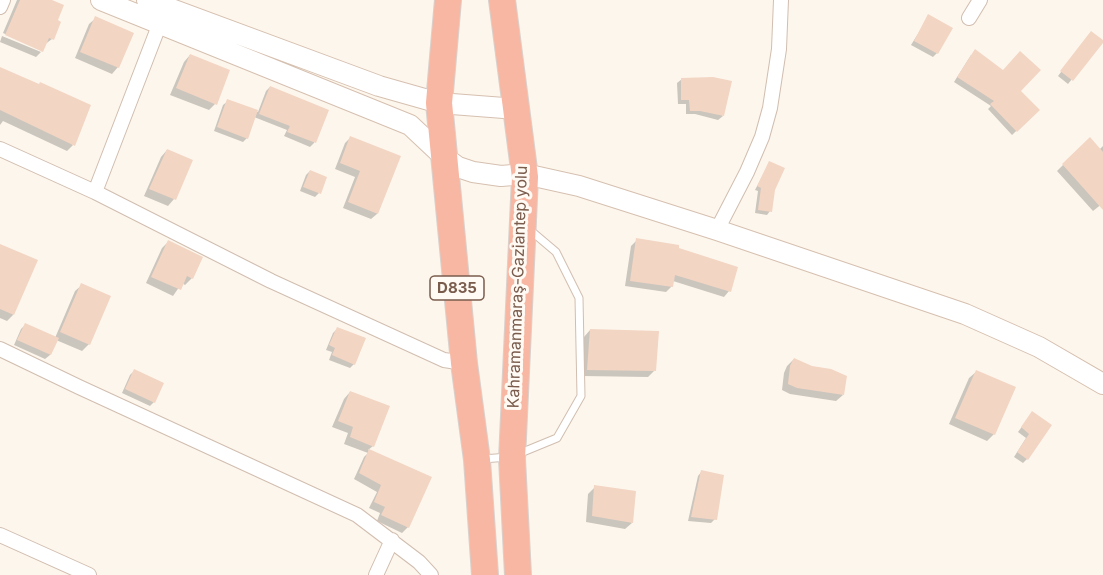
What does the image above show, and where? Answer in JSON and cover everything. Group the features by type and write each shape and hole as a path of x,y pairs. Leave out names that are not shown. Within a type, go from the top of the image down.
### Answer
{"highway":[{"name":"D835","path":"448,0 439,103 464,363 477,460 485,575"},
{"name":"Kahramanmaraş-Gaziantep yolu","path":"502,0 525,174 512,456 518,575"}],"street":[{"path":"0,7 3,0"},
{"path":"101,0 160,23 205,32 439,103 517,108"},
{"path":"147,0 205,32 410,125 443,156 458,166 486,175 525,174 579,186 717,230 965,314 1038,347 1103,384"},
{"path":"717,230 762,137 770,108 779,49 781,0"},
{"path":"969,18 980,0"},
{"path":"95,192 160,23"},
{"path":"0,148 95,192 271,281 444,360 464,363"},
{"path":"0,349 357,515 392,540 431,575"},
{"path":"0,535 89,575"},
{"path":"376,575 392,540"}],"lane":[{"path":"477,460 512,456 556,438 581,396 579,298 556,252 522,224"}],"building":[{"path":"20,0 52,0 64,5 54,40 49,38 43,52 5,35"},
{"path":"928,14 953,28 938,54 914,41"},
{"path":"95,16 134,33 119,68 80,52"},
{"path":"1091,31 1103,40 1103,43 1073,81 1060,71"},
{"path":"975,49 1003,70 1020,51 1041,70 1021,91 1040,110 1017,132 990,104 994,101 957,77"},
{"path":"190,54 230,70 217,105 176,88"},
{"path":"0,67 91,105 75,146 0,110"},
{"path":"713,77 732,81 724,116 690,111 689,100 681,100 681,78"},
{"path":"270,86 329,110 316,143 287,132 290,126 259,114"},
{"path":"227,99 258,110 248,139 217,127"},
{"path":"350,136 401,156 378,214 348,202 360,171 340,163"},
{"path":"1090,137 1103,152 1103,210 1062,164"},
{"path":"167,149 193,160 176,200 149,189"},
{"path":"769,161 785,168 775,190 772,212 758,210 761,188 757,186"},
{"path":"310,170 327,177 321,194 303,187"},
{"path":"636,238 679,245 679,248 738,267 731,292 675,275 673,287 630,281"},
{"path":"168,240 203,257 193,279 187,276 181,290 151,277"},
{"path":"0,244 38,260 14,315 0,309"},
{"path":"81,283 111,296 90,345 60,332"},
{"path":"25,323 59,338 51,355 17,340"},
{"path":"337,327 366,338 355,365 332,355 335,348 329,345"},
{"path":"590,329 659,331 656,371 587,370"},
{"path":"794,358 847,376 844,395 797,388 788,384 790,366"},
{"path":"134,369 164,383 155,403 125,389"},
{"path":"976,370 1016,387 995,435 955,418"},
{"path":"350,391 390,406 374,447 350,437 353,427 338,421"},
{"path":"1032,411 1052,425 1028,460 1017,452 1029,434 1021,427"},
{"path":"369,449 432,477 409,528 381,515 385,507 374,502 381,485 359,473"},
{"path":"701,470 724,475 717,520 691,517"},
{"path":"594,485 636,491 633,523 592,516"}]}
